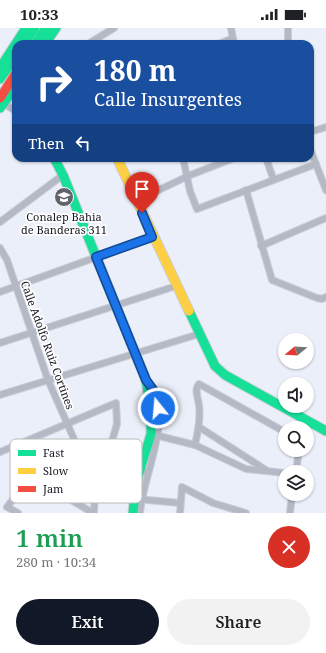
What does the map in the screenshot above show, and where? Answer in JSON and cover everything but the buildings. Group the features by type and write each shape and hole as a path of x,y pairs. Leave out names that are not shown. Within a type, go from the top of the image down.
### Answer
{"main road":[{"path":"21,40 26,28"},
{"path":"23,40 35,28"},
{"path":"38,40 46,28"},
{"path":"48,40 56,28"},
{"path":"0,68 12,53"},
{"path":"0,79 12,62"},
{"path":"1,103 12,81"},
{"path":"1,103 12,91"},
{"path":"56,162 63,175 146,380 151,408 152,431 142,477"},
{"path":"118,162 212,362 225,375 326,431"},
{"path":"133,513 136,503"}],"street":[{"path":"94,40 114,28"},
{"path":"231,28 234,40"},
{"path":"288,28 288,40"},
{"path":"100,36 100,40"},
{"path":"1,103 12,110"},
{"path":"314,131 326,128"},
{"path":"314,159 326,190"},
{"path":"185,162 190,191 197,208 246,190 273,178 316,164"},
{"path":"136,201 188,176 224,162"},
{"path":"267,162 273,178"},
{"path":"0,222 63,175"},
{"path":"246,190 272,280 317,298 322,299 326,297"},
{"path":"261,246 326,218"},
{"path":"0,292 152,237"},
{"name":"Calle Adolfo Ruiz Cortines","path":"0,248 7,260 48,380 74,439"},
{"path":"0,343 176,286"},
{"path":"0,395 199,334"},
{"path":"143,473 159,436 158,408 154,391 146,380"},
{"path":"195,445 199,427 199,406 196,390 199,384 278,428"},
{"path":"31,439 116,403 117,424 113,439"},
{"path":"199,427 267,471"},
{"path":"159,436 195,445 246,469 278,472"},
{"path":"0,452 10,448"},
{"path":"180,513 182,487 213,503 246,513"},
{"path":"142,499 180,503"},
{"path":"290,513 291,501"},
{"path":"10,503 7,507 18,513"},
{"path":"76,503 93,513 94,503"},
{"path":"138,503 140,513"}],"traffic: fast":[{"path":"18,40 26,28"},
{"path":"27,40 35,28"},
{"path":"38,40 46,28"},
{"path":"48,40 56,28"},
{"path":"0,68 12,50"},
{"path":"0,79 12,62"},
{"path":"0,108 12,92"},
{"path":"56,162 63,175 146,380 151,411 151,434 142,463"},
{"path":"189,311 215,366 225,375 326,431"},
{"path":"133,513 134,503"}],"traffic: slow":[{"path":"119,162 189,311"}],"traffic: jam":[{"path":"0,98 12,79"}],"place":[{"name":"Conalep Bahia de Banderas 311","path":"64,197"}],"route":[{"path":"142,213 152,237 96,257 146,380 154,391 158,408"}]}
